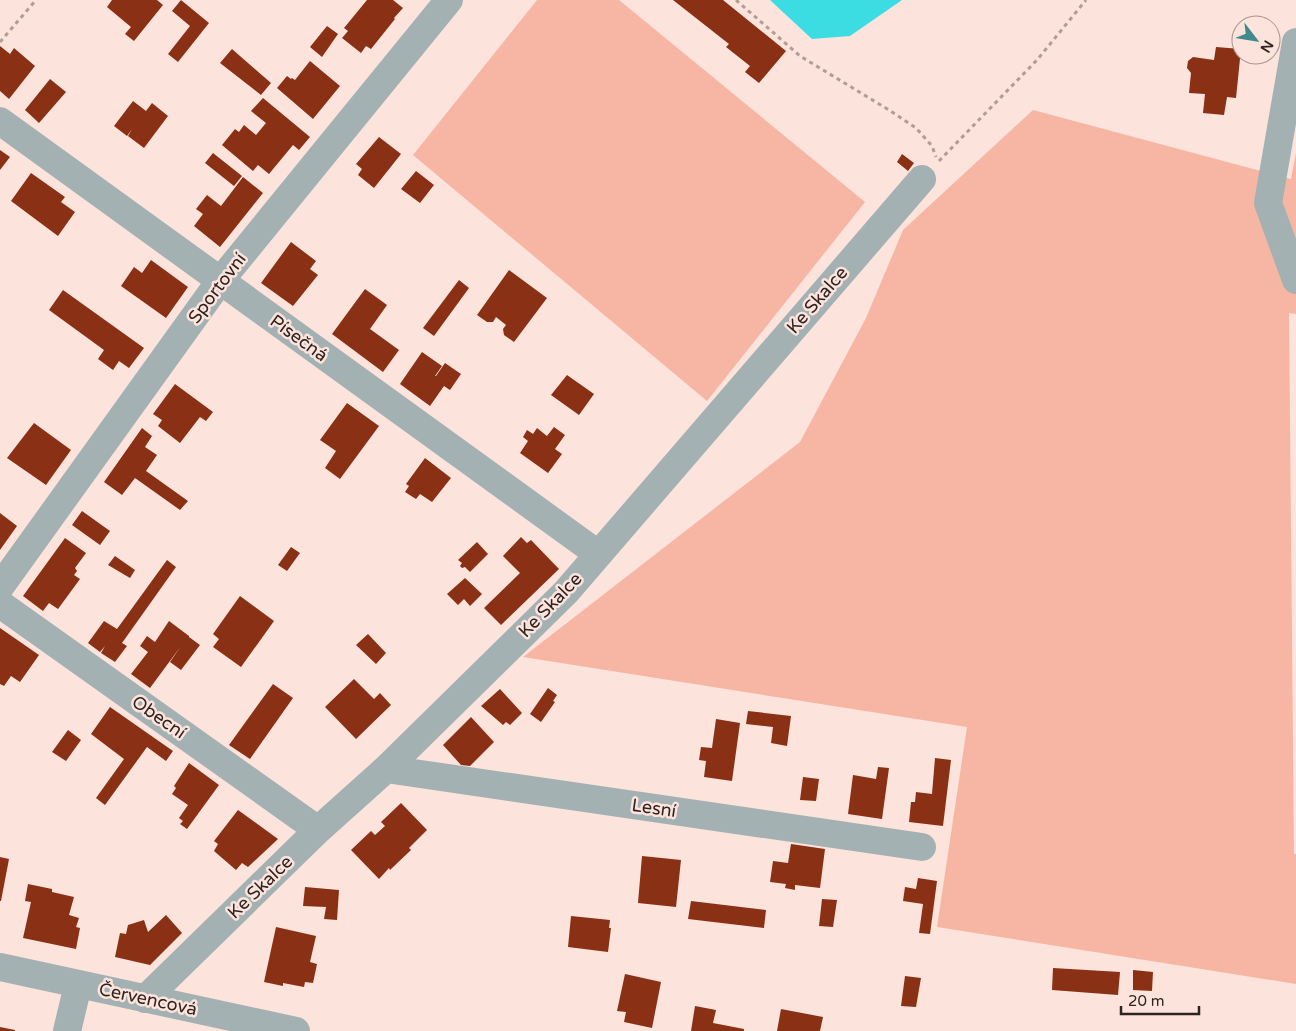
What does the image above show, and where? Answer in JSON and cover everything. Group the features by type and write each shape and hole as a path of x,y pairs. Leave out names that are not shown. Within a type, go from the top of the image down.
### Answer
{"street":[{"name":"Sportovní","path":"0,586 220,281 449,0"},
{"path":"1296,42 1268,204 1296,280"},
{"name":"Písečná","path":"0,121 598,554"},
{"name":"Ke Skalce","path":"145,999 318,830 386,770 566,592 922,179"},
{"name":"Obecní","path":"0,604 318,830"},
{"name":"Lesní","path":"386,770 922,847"},
{"name":"Červencová","path":"0,967 296,1031"},
{"path":"67,1031 78,985"}],"path":[{"path":"0,42 36,0"},
{"path":"736,0 800,56 916,128 932,146 938,162 1037,60 1086,0"}],"shaded area":[{"path":"537,0 619,0 865,202 707,401 413,155"},
{"path":"1033,110 1291,179 1296,153 1296,314 1289,313 1296,984 937,927 967,727 523,657 800,442 866,318 903,230"}],"water":[{"path":"770,0 902,0 850,36 812,39"}],"building":[{"path":"112,0 157,0 163,5 134,41 125,34 131,27 107,7"},
{"path":"181,0 209,23 178,62 168,54 190,26 172,11"},
{"path":"367,0 393,0 403,8 371,49 366,46 361,53 342,38 348,31 344,28"},
{"path":"673,0 723,0 786,51 759,83 745,72 750,66 726,47 729,44"},
{"path":"327,26 338,34 322,57 310,47"},
{"path":"0,46 10,54 14,48 35,66 9,99 0,91"},
{"path":"1216,47 1231,48 1231,65 1239,65 1236,98 1227,97 1224,115 1203,113 1205,94 1189,93 1191,73 1187,68 1188,61 1193,57 1214,60"},
{"path":"232,49 271,83 261,95 220,63"},
{"path":"310,61 340,86 313,119 277,88 287,76 295,80"},
{"path":"50,79 66,92 39,123 25,110"},
{"path":"263,98 310,137 299,150 293,145 269,174 258,165 253,171 222,145 235,129 239,132 244,125 256,135 266,123 251,111"},
{"path":"133,101 146,111 152,103 168,116 144,148 128,136 132,129 127,136 114,126"},
{"path":"379,137 401,154 374,188 358,175 362,169 356,164"},
{"path":"0,150 10,157 0,170"},
{"path":"213,153 242,176 234,186 205,163"},
{"path":"902,154 914,163 908,171 897,162"},
{"path":"416,171 434,185 420,203 401,189"},
{"path":"31,173 65,197 61,202 75,212 58,236 11,201"},
{"path":"243,177 263,193 220,247 194,226 203,214 196,209 207,195 221,206"},
{"path":"291,242 316,261 310,269 318,275 293,306 261,283"},
{"path":"151,260 188,287 166,318 121,286 134,267 142,273"},
{"path":"509,270 547,298 514,342 504,335 503,329 506,325 496,317 493,322 487,322 477,315"},
{"path":"459,280 469,288 434,336 423,328"},
{"path":"365,289 387,305 370,329 399,350 383,372 332,334"},
{"path":"63,290 144,348 129,368 119,361 113,370 98,359 104,350 49,310"},
{"path":"422,352 442,366 435,376 445,363 461,374 450,390 444,386 430,406 400,384"},
{"path":"567,375 594,394 579,415 551,395"},
{"path":"175,384 213,412 206,421 200,417 180,443 158,426 162,420 153,414"},
{"path":"347,403 379,426 340,479 325,468 336,451 320,440"},
{"path":"34,423 71,450 46,485 7,458"},
{"path":"554,427 565,435 555,449 562,454 548,473 520,453 528,441 523,437 527,430 533,434 537,428 547,436"},
{"path":"142,428 152,436 145,447 157,455 146,471 188,501 180,510 135,478 122,495 104,482"},
{"path":"425,458 451,478 432,502 420,494 416,499 405,492 409,486 406,484"},
{"path":"82,511 110,531 100,545 72,525"},
{"path":"0,513 17,526 0,550"},
{"path":"521,537 527,543 531,540 559,569 501,625 484,608 520,573 503,556"},
{"path":"65,538 86,553 75,568 77,571 74,575 80,579 58,609 49,603 43,611 23,596"},
{"path":"477,542 488,554 470,572 465,567 462,568 460,566 462,563 458,560"},
{"path":"291,547 300,553 287,571 278,565"},
{"path":"115,556 135,570 130,578 108,565"},
{"path":"167,560 176,567 122,643 127,646 115,662 101,653 105,646 100,652 88,643 104,621 117,629"},
{"path":"465,578 482,594 470,606 464,599 458,605 447,594"},
{"path":"240,596 274,621 241,667 213,647 219,639 213,634"},
{"path":"169,621 200,645 181,670 170,662 181,646 150,688 131,674 148,652 140,646 147,636 155,642"},
{"path":"0,628 39,655 20,682 11,676 4,686 0,684"},
{"path":"368,634 386,653 376,664 356,645"},
{"path":"354,679 374,699 380,693 391,705 356,739 325,707"},
{"path":"273,684 293,698 250,759 229,745"},
{"path":"548,688 557,695 553,701 555,702 541,722 530,714"},
{"path":"500,689 522,713 510,725 506,722 503,725 481,706"},
{"path":"110,707 173,751 166,761 147,747 105,805 96,798 124,759 91,734"},
{"path":"748,711 791,716 787,746 771,743 773,727 746,724"},
{"path":"471,717 494,742 470,766 461,765 443,745"},
{"path":"716,719 740,723 732,781 704,777 706,761 699,760 701,747 712,748"},
{"path":"68,730 81,740 66,761 52,752"},
{"path":"935,758 951,760 943,826 909,822 911,802 915,802 916,792 932,794"},
{"path":"189,763 219,785 187,829 180,824 183,821 179,818 188,805 172,794 176,788 174,786"},
{"path":"878,767 889,768 882,819 848,814 853,775 876,779"},
{"path":"803,777 819,779 816,801 800,800"},
{"path":"401,803 427,830 409,848 411,850 379,879 351,850 371,831 375,835 385,826 381,822"},
{"path":"238,810 278,839 248,867 242,863 236,870 214,851 218,844 214,841"},
{"path":"791,844 825,849 820,888 795,885 795,890 785,888 786,884 770,882 773,861 788,863"},
{"path":"642,856 681,860 676,907 638,903"},
{"path":"0,857 9,859 1,901 0,901"},
{"path":"918,878 937,881 930,934 919,933 923,904 903,901 905,887 916,889"},
{"path":"28,884 52,889 52,892 74,897 69,915 79,918 76,927 80,928 76,949 23,938 31,902 25,901"},
{"path":"305,887 339,890 337,920 324,919 326,907 303,906"},
{"path":"822,899 837,900 833,927 819,926"},
{"path":"691,901 766,910 764,928 688,919"},
{"path":"166,915 182,933 150,965 115,957 120,933 126,934 128,925 144,920 148,932"},
{"path":"571,916 610,920 608,952 568,947"},
{"path":"276,927 316,936 310,962 317,964 313,983 305,982 304,987 283,983 283,986 264,982"},
{"path":"1053,968 1120,972 1118,995 1052,990"},
{"path":"1133,970 1153,972 1152,991 1133,990"},
{"path":"625,974 661,982 652,1028 624,1022 626,1012 617,1011"},
{"path":"905,976 921,978 916,1007 901,1006"},
{"path":"695,1006 716,1010 713,1023 744,1029 744,1031 691,1031"},
{"path":"781,1009 823,1017 820,1031 777,1031"},
{"path":"0,1027 15,1030 15,1031 0,1031"}]}
